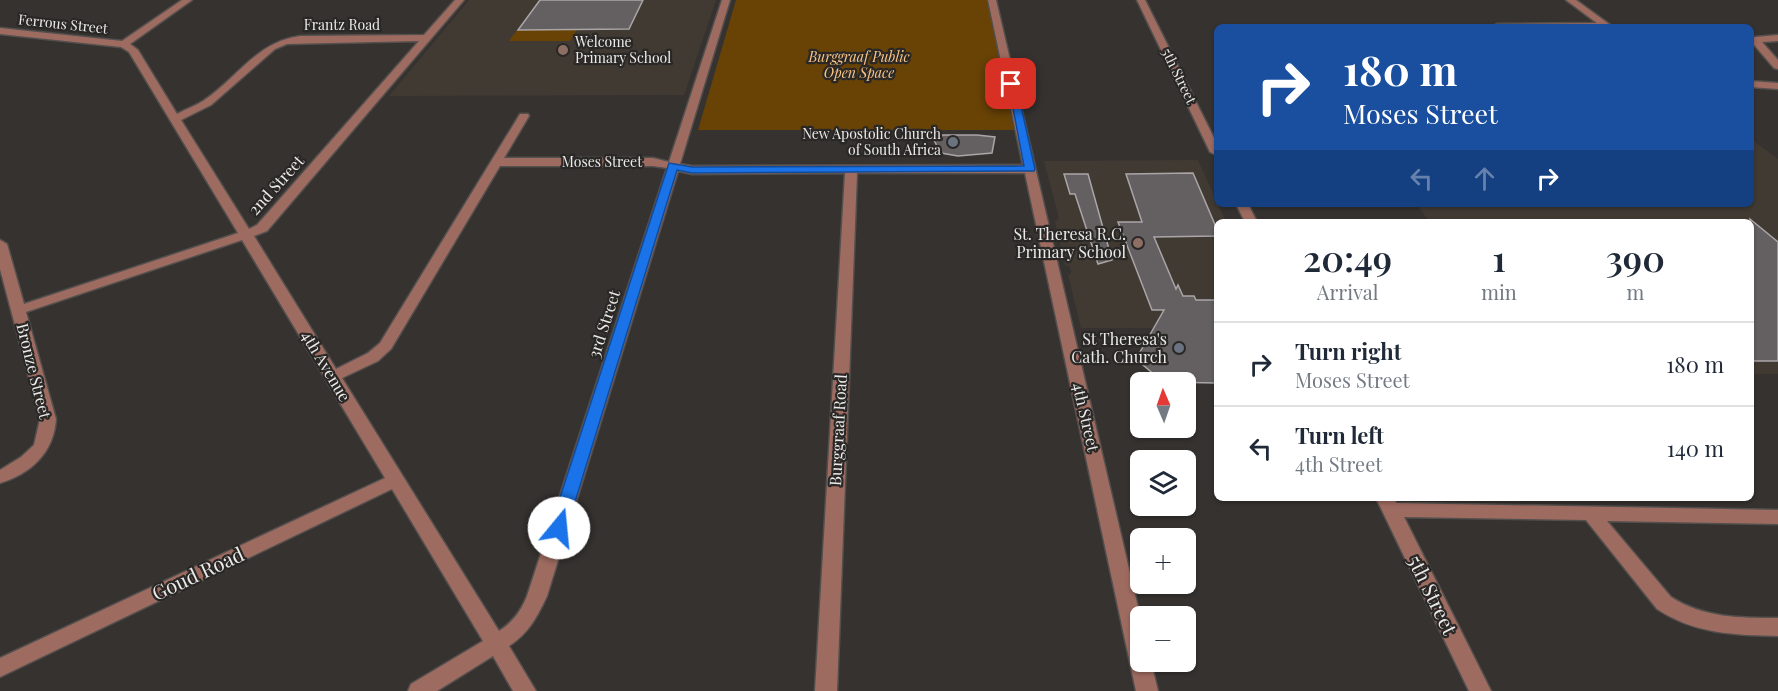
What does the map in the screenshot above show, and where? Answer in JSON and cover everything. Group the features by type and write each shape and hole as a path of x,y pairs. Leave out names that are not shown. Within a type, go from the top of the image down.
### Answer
{"street":[{"path":"123,44 188,0"},
{"name":"2nd Street","path":"19,310 262,228 460,0"},
{"name":"3rd Street","path":"419,691 516,631 529,614 537,596 726,0"},
{"name":"4th Street","path":"992,0 1130,615"},
{"name":"5th Street","path":"1141,0 1214,148"},
{"path":"1570,0 1604,24"},
{"name":"Ferrous Street","path":"0,31 123,44"},
{"name":"Frantz Road","path":"175,119 207,103 275,45 285,41 427,38"},
{"path":"1778,38 1755,40 1778,66"},
{"name":"4th Avenue","path":"123,44 133,50 525,691"},
{"path":"1754,84 1778,86"},
{"path":"332,376 373,357 387,346 524,116"},
{"name":"Moses Street","path":"496,162 653,162 692,170 1030,169"},
{"name":"Burggraaf Road","path":"826,691 851,169"},
{"name":"Bronze Street","path":"0,244 48,419 48,434 33,458 0,477"},
{"name":"Goud Road","path":"0,668 396,480"},
{"path":"1388,504 1591,514 1778,517"},
{"name":"5th Street","path":"1388,504 1480,691"},
{"path":"1591,514 1664,603 1677,613 1695,621 1713,625 1778,627"},
{"name":"4th Street","path":"1143,672 1147,691"}],"shaded area":[{"name":"Welcome Primary School","path":"469,0 716,0 684,95 389,96"},
{"path":"1754,141 1778,159 1778,374 1754,374 1754,219 1428,219 1418,207 1754,207"},
{"name":"St. Theresa R.C. Primary School","path":"1198,160 1214,195 1214,207 1219,207 1225,219 1214,219 1214,328 1081,328 1068,275 1071,273 1070,267 1065,265 1055,221 1059,218 1044,161"}],"green space":[{"name":"Burggraaf Public Open Space","path":"736,0 987,0 1014,130 698,130"},
{"path":"517,30 577,30 570,41 509,41"}],"building":[{"path":"540,0 643,0 629,29 518,30"},
{"name":"New Apostolic Church of South Africa","path":"931,135 995,137 992,153 958,156 941,153"},
{"path":"1193,173 1214,222 1214,236 1154,237 1176,289 1178,285 1183,296 1194,296 1196,300 1214,300 1214,383 1196,383 1196,372 1151,372 1136,359 1164,310 1152,310 1118,222 1142,222 1126,174"},
{"path":"1064,174 1088,174 1112,260 1098,264 1075,194 1070,194"},
{"path":"1754,222 1778,242 1778,361 1754,361"}],"place":[{"name":"Welcome Primary School","path":"563,50"},
{"name":"New Apostolic Church of South Africa","path":"953,142"},
{"name":"St. Theresa R.C. Primary School","path":"1138,243"},
{"name":"St Theresa's Cath. Church","path":"1179,348"}],"route":[{"path":"559,528 673,166 692,170 1030,169 1011,84"}]}
